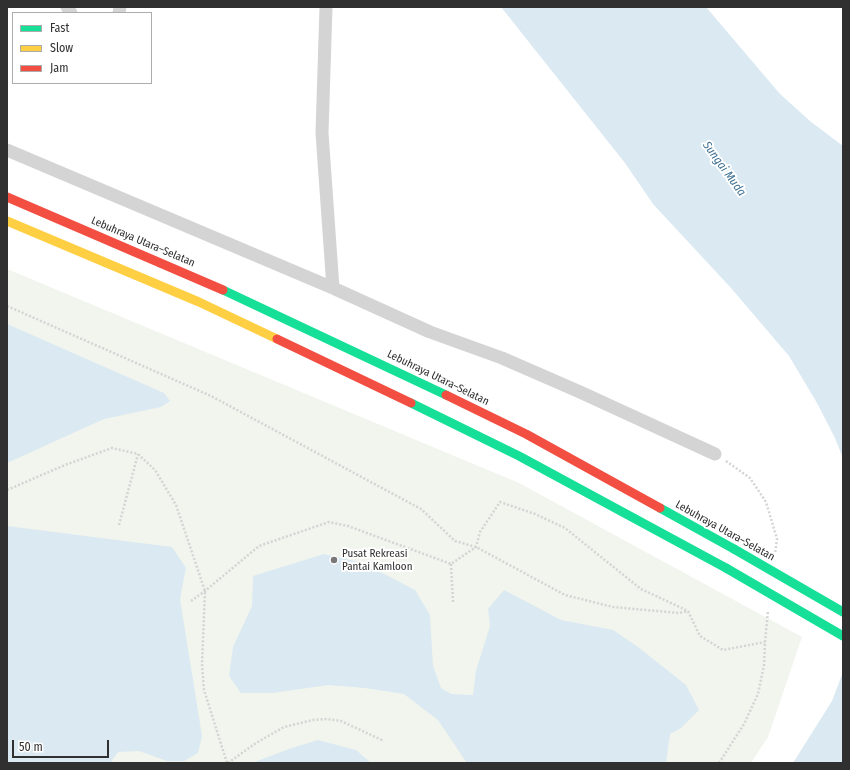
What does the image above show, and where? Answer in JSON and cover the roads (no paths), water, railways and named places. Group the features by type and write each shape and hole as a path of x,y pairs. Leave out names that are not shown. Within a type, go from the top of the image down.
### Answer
{"highway":[{"name":"Lebuhraya Utara–Selatan","path":"7,197 212,285 526,434 734,549 843,612"},
{"path":"7,221 199,302 520,456 726,568 843,636"}],"street":[{"path":"326,7 322,133 333,288"},
{"path":"7,150 333,288 430,332 502,358 715,454"}],"water":[{"name":"Sungai Muda","path":"501,7 706,7 780,94 810,121 843,146 843,458 834,436 817,403 789,356 731,288 653,204 625,163"},
{"path":"7,324 164,393 170,401 161,407 104,419 7,463"},
{"path":"7,526 172,547 186,568 180,599 202,736 198,753 184,761 167,761 139,751 118,752 112,760 112,763 7,763"},
{"path":"324,554 363,563 415,590 430,615 433,666 441,688 451,694 473,695 476,671 490,626 488,609 504,590 561,620 613,630 638,647 686,685 699,710 681,728 670,734 666,763 467,763 438,720 404,694 365,688 329,685 272,693 241,693 229,676 233,647 252,606 253,576"},
{"path":"843,672 843,763 793,763 832,701"},
{"path":"318,740 356,750 371,763 252,763 289,749"}],"place":[{"name":"Pusat Rekreasi Pantai Kamloon","path":"334,560"}]}
